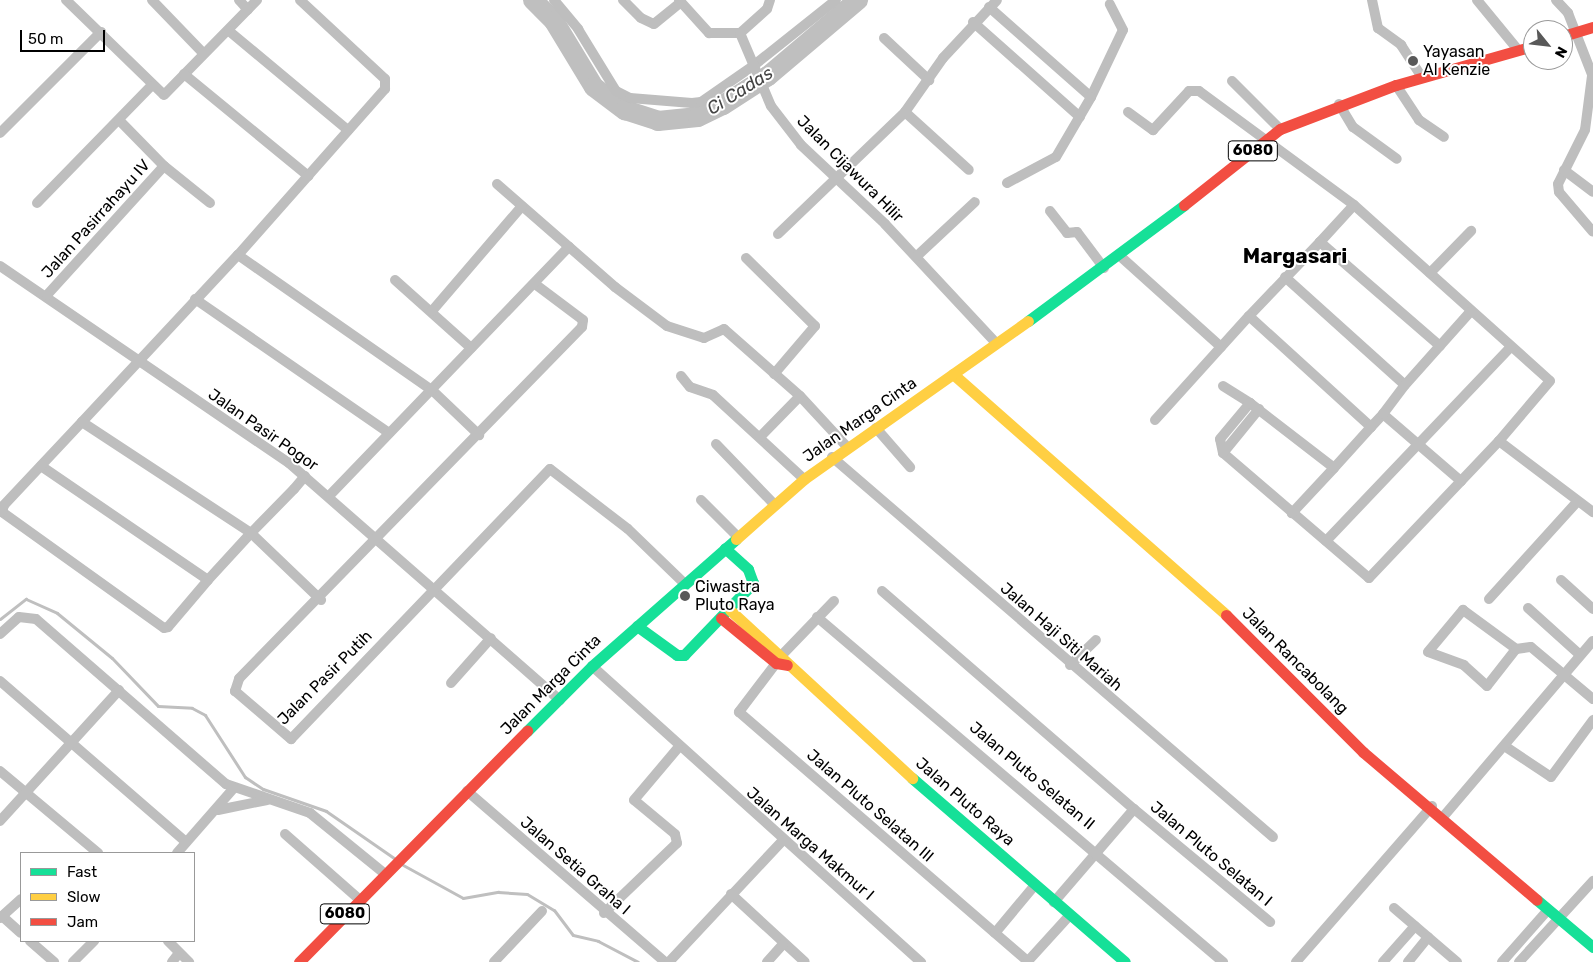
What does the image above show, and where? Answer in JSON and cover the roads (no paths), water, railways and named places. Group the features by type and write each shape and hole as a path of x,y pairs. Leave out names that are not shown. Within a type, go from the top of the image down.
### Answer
{"street":[{"path":"66,0 101,32 151,86 166,94 203,53 228,31 257,0"},
{"path":"152,0 203,53"},
{"path":"238,0 248,10"},
{"path":"300,0 385,79 379,98 348,130 238,255 136,361 4,505 4,515 161,627 168,627 208,580 305,476"},
{"path":"554,0 578,29 608,84 630,98 701,102 754,69 836,0"},
{"path":"623,0 641,18 654,24 680,1 709,33 740,33 767,9 770,0"},
{"path":"1372,0 1378,28 1401,45 1422,77"},
{"path":"1477,0 1518,50"},
{"path":"1556,0 1563,20"},
{"path":"778,234 904,112 973,22 993,3 1091,97"},
{"path":"1007,183 1051,162 1080,117 1123,30 1110,4"},
{"path":"973,22 1080,117"},
{"path":"1573,34 1593,27"},
{"path":"228,31 348,130"},
{"path":"0,133 101,32"},
{"name":"Jalan Cijawura Hilir","path":"740,33 762,91 792,134 917,256 954,302 1005,336"},
{"path":"884,38 929,80"},
{"path":"1573,40 1585,57 1593,77 1585,130 1564,170 1559,192 1593,232"},
{"name":"Jalan Marga Cinta","path":"299,962 359,899 592,666 773,504 832,457 945,381 1005,336 1104,268 1280,130 1339,104 1422,77 1523,49"},
{"path":"184,74 308,176"},
{"path":"1232,81 1280,130"},
{"path":"1396,85 1420,120 1444,137"},
{"path":"38,203 151,86"},
{"path":"1128,112 1153,130 1189,91 1196,90 1268,139 1354,205 1430,273 1470,312 1550,380 1499,441 1372,577 1292,513 1223,453 1220,440 1250,403"},
{"path":"1339,104 1353,127 1397,159"},
{"path":"904,112 969,170"},
{"name":"Jalan Pasirrahayu IV","path":"47,295 164,166 119,120"},
{"path":"164,166 210,203"},
{"path":"1564,170 1593,192"},
{"path":"497,184 569,247 667,326 704,338 722,328 800,396 847,447"},
{"path":"917,256 975,202"},
{"path":"1155,420 1285,277 1354,205"},
{"path":"432,311 522,206"},
{"path":"1050,211 1067,233 1078,232 1104,268"},
{"path":"1430,273 1471,231"},
{"path":"1320,242 1440,346"},
{"path":"329,496 389,433 433,391 471,348 569,247"},
{"path":"238,255 433,391 479,435"},
{"path":"1120,256 1221,347"},
{"path":"746,258 815,326 774,374"},
{"name":"Jalan Pasir Pogor","path":"0,266 47,295 136,361 305,476 560,700"},
{"path":"1285,277 1405,385"},
{"path":"395,280 432,311 471,348"},
{"path":"82,422 251,533 321,600 377,539 584,326 583,320 535,284"},
{"path":"195,299 389,433"},
{"path":"1292,513 1383,414 1405,385 1470,312"},
{"path":"1249,316 1371,427"},
{"path":"1326,541 1421,445 1511,347"},
{"path":"681,376 690,387 713,395 804,479"},
{"name":"Jalan Rancabolang","path":"945,381 1222,611 1426,812 1443,817 1546,911 1593,947"},
{"path":"1223,386 1259,409 1334,468"},
{"path":"760,437 800,396"},
{"path":"1223,453 1259,409"},
{"path":"1383,414 1461,480"},
{"path":"876,428 910,467"},
{"path":"1499,441 1577,502 1593,512"},
{"path":"716,444 773,504"},
{"name":"Jalan Haji Siti Mariah","path":"832,457 1070,665 1273,837"},
{"path":"41,466 208,580"},
{"path":"434,588 550,468 628,529 685,584"},
{"path":"701,500 738,537"},
{"path":"1489,599 1577,502"},
{"path":"637,626 682,656 730,610 754,578 725,548"},
{"path":"1561,580 1593,609"},
{"name":"Jalan Pasir Putih","path":"321,600 239,679 235,691 291,739 434,588"},
{"name":"Jalan Pluto Selatan I","path":"882,591 1134,809 1270,922"},
{"path":"782,660 817,617 834,601"},
{"path":"1528,608 1579,654"},
{"name":"Jalan Pluto Raya","path":"730,610 782,660 1054,902 1125,962"},
{"path":"1516,648 1487,686 1464,665 1429,654 1428,648 1462,610 1516,648 1531,646 1593,699"},
{"name":"Jalan Pluto Selatan II","path":"817,617 1097,851 1223,962"},
{"path":"0,634 4,620 18,618 36,619 234,788 310,814 388,871"},
{"name":"Jalan Pluto Raya","path":"721,618 782,660"},
{"path":"451,682 491,638"},
{"path":"1070,665 1096,640"},
{"path":"1443,817 1506,747 1563,673 1593,641"},
{"name":"Jalan Pluto Selatan III","path":"782,660 740,713 1029,962"},
{"name":"Jalan Marga Makmur I","path":"592,666 678,748 920,962"},
{"path":"0,680 186,842"},
{"path":"0,821 27,795 70,742 119,690"},
{"path":"1506,747 1547,777 1593,720"},
{"path":"604,913 677,843 676,834 634,800 678,748"},
{"path":"0,771 97,852"},
{"path":"178,852 218,810 234,788"},
{"name":"Jalan Setia Graha I","path":"467,790 604,913 667,962"},
{"path":"218,810 267,800"},
{"path":"1054,902 1134,809"},
{"path":"1296,962 1426,812"},
{"path":"284,834 359,899"},
{"path":"667,962 783,840"},
{"path":"1519,962 1557,918 1593,881"},
{"path":"995,933 1035,885"},
{"path":"731,894 804,962"},
{"path":"20,900 1,917 20,932"},
{"path":"1394,908 1457,962"},
{"path":"494,962 542,911"},
{"path":"1502,962 1546,911"},
{"path":"1029,962 1070,916"},
{"path":"1383,962 1415,926"},
{"path":"1408,962 1428,937"},
{"path":"31,942 54,962"},
{"path":"73,962 93,942"},
{"path":"169,942 189,962"},
{"path":"767,962 783,944"},
{"path":"172,962 179,952"}],"waterway":[{"name":"Ci Cadas","path":"533,0 554,21 594,87 625,110 658,121 698,117 723,105 768,76 858,0"},
{"path":"0,619 26,599 57,613 112,658 158,706 192,708 205,715 245,777 263,789 326,811 394,858"},
{"path":"403,865 463,898 498,892 527,894 554,910 573,935 598,941 638,962"}],"place":[{"name":"Yayasan Al Kenzie","path":"1413,61"},
{"name":"Ciwastra Pluto Raya","path":"685,596"}],"district":[{"name":"Margasari","path":"1295,256"}]}
